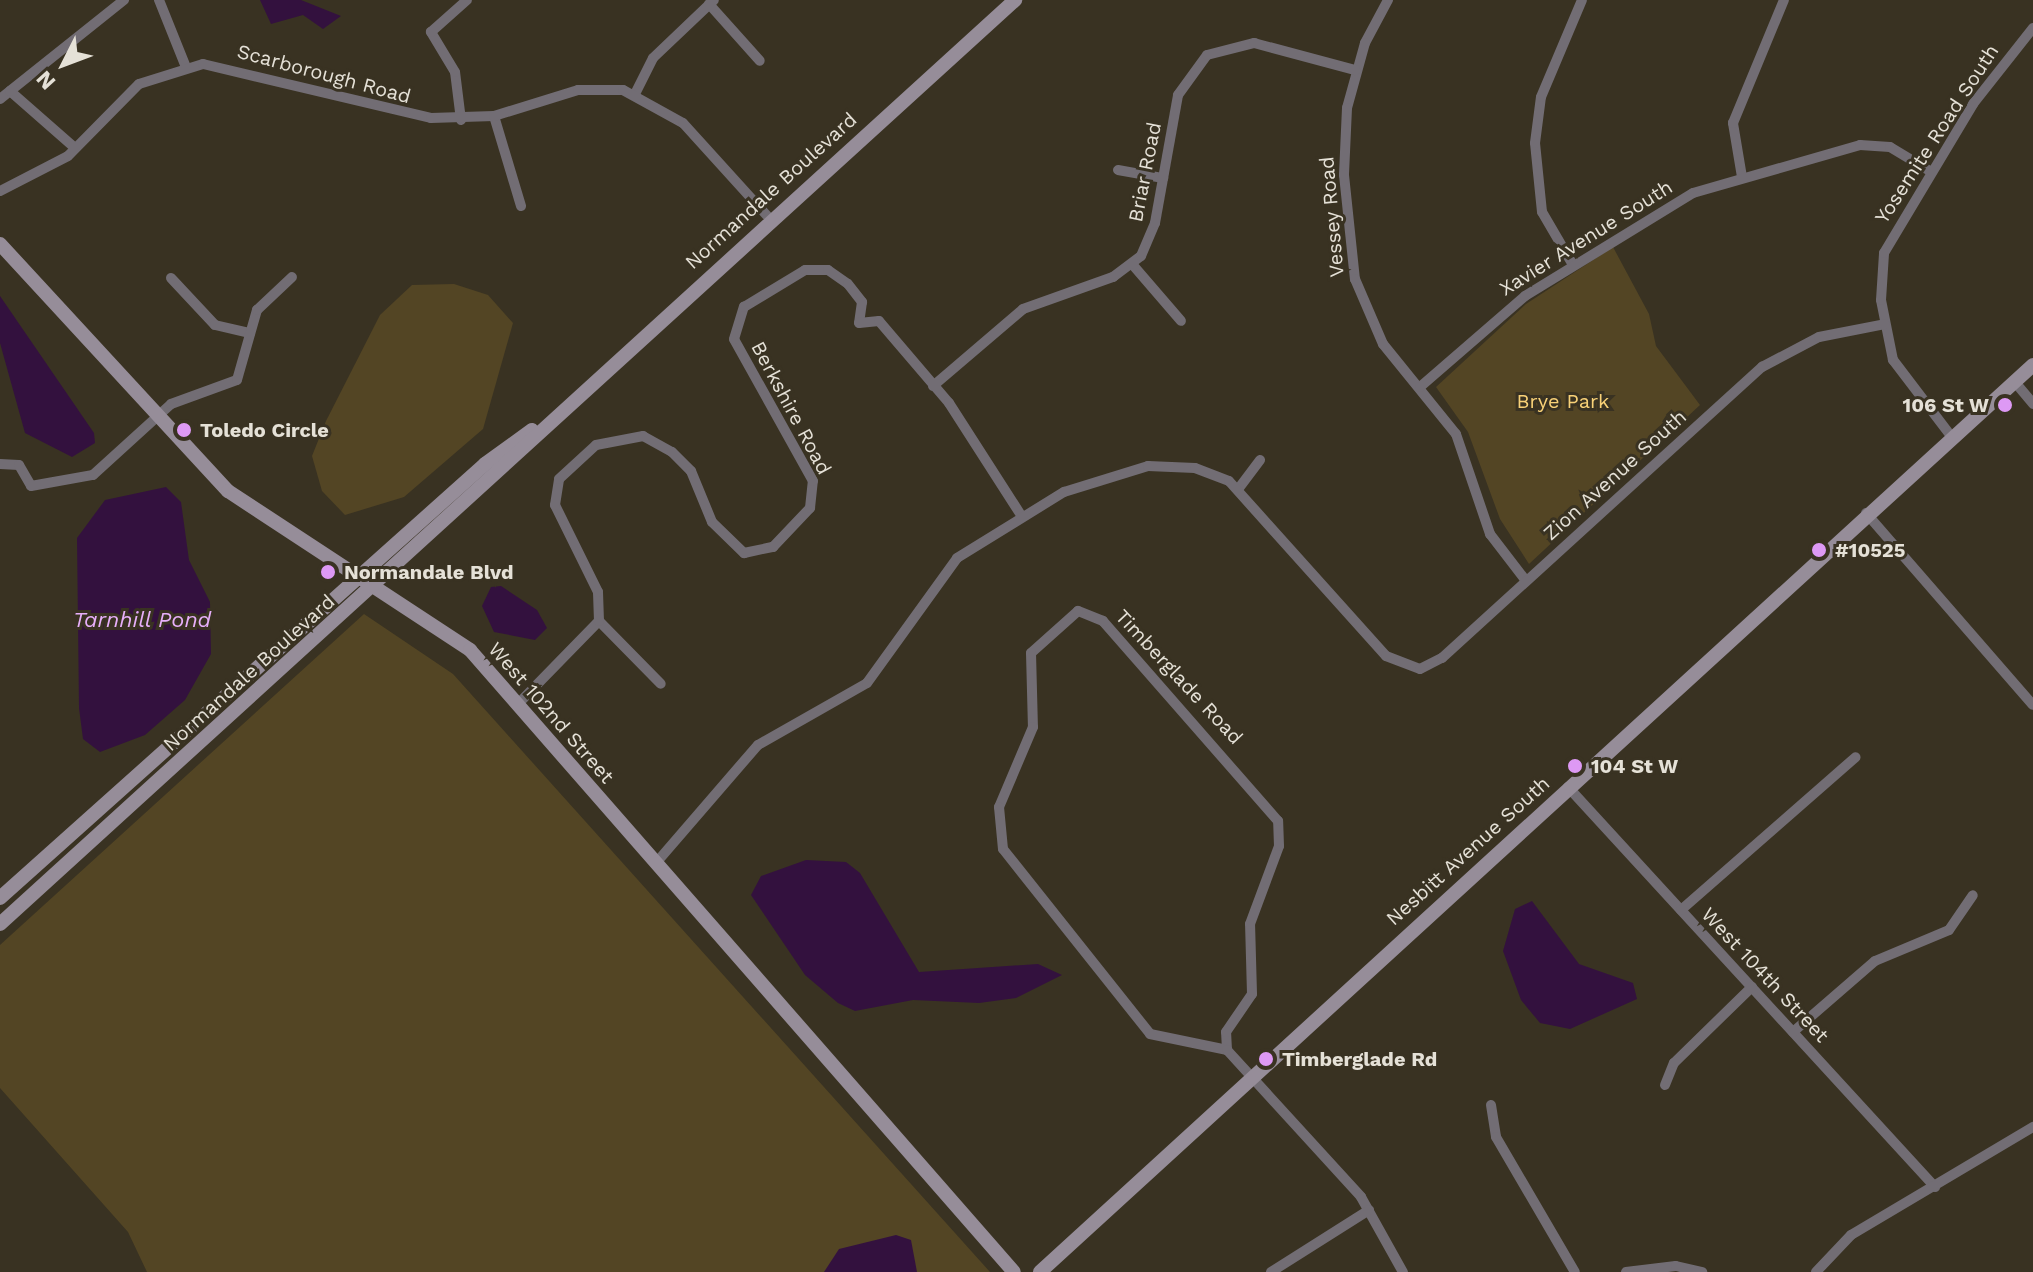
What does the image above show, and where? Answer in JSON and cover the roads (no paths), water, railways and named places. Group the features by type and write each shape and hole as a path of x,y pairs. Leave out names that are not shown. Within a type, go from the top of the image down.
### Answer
{"street":[{"path":"0,99 124,0"},
{"path":"159,0 186,67"},
{"path":"461,120 452,62 431,32 467,0"},
{"name":"Normandale Boulevard","path":"0,924 373,590 555,414 1015,0"},
{"name":"Vessey Road","path":"1388,0 1355,70 1344,142 1355,279 1383,344 1456,434 1490,534 1526,581"},
{"path":"1573,265 1542,212 1535,143 1541,97 1582,0"},
{"path":"1742,177 1733,123 1784,0"},
{"path":"635,94 653,58 711,2 760,61"},
{"name":"Yosemite Road South","path":"1951,436 1901,376 1885,324 1884,253 1930,171 2033,28"},
{"name":"Briar Road","path":"1132,264 1150,240 1178,95 1207,55 1254,43 1355,70"},
{"name":"Scarborough Road","path":"0,191 52,169 121,97 186,67 246,69 385,111 461,120 494,116 578,90 635,94 683,123 770,219"},
{"path":"10,91 75,148"},
{"path":"494,116 521,206"},
{"name":"Xavier Avenue South","path":"1420,387 1507,310 1672,202 1742,177 1875,144 1930,171"},
{"path":"1118,170 1163,178"},
{"name":"West 102nd Street","path":"0,244 158,416 247,506 470,650 1014,1272"},
{"path":"1021,515 984,450 933,386 1023,309 1132,264 1181,321"},
{"name":"Berkshire Road","path":"599,621 598,592 555,505 559,479 596,445 643,436 691,471 723,536 744,553 765,552 810,508 815,490 734,339 738,316 795,275 817,268 840,276 862,302 859,323 879,321 933,386"},
{"path":"0,464 19,465 31,486 93,475 186,395 237,380 257,310 292,277"},
{"path":"171,278 215,325 250,333"},
{"name":"Zion Avenue South","path":"1239,488 1386,656 1407,668 1431,665 1762,367 1819,337 1885,324"},
{"name":"Nesbitt Avenue South","path":"1040,1272 1247,1074 2033,365"},
{"path":"2014,381 2033,404"},
{"name":"Normandale Boulevard","path":"0,898 485,464 555,414"},
{"path":"656,863 696,825 739,762 867,683 957,558 1021,515 1064,492 1172,465 1239,488 1260,460"},
{"path":"1866,513 2033,705"},
{"name":"Timberglade Road","path":"1078,611 1103,621 1278,821 1279,846 1250,924 1252,994 1226,1032 1227,1050 1150,1034 1003,849 999,807 1033,727 1031,653 1078,611"},
{"path":"517,705 599,621 661,684"},
{"path":"1681,910 1856,757"},
{"name":"West 104th Street","path":"1568,787 1935,1187"},
{"path":"1793,1032 1875,961 1949,930 1973,895"},
{"path":"1665,1085 1674,1063 1752,987"},
{"path":"1227,1050 1369,1210 1403,1272"},
{"path":"1491,1105 1496,1137 1575,1272"},
{"path":"1816,1272 1851,1235 2033,1127"},
{"path":"1271,1272 1369,1210"},
{"path":"1626,1272 1676,1266 1702,1272"}],"water":[{"path":"260,0 301,0 341,16 323,29 303,15 271,24"},
{"path":"0,296 94,433 95,443 72,457 25,433 0,343"},
{"name":"Tarnhill Pond","path":"166,487 181,502 189,560 210,602 211,654 185,700 145,735 100,752 83,739 79,708 77,538 105,500"},
{"path":"501,586 537,610 547,628 535,640 494,632 482,606 491,587"},
{"path":"806,860 846,862 860,873 919,972 1038,964 1062,975 1016,998 979,1003 913,1000 855,1011 838,1003 805,975 751,895 761,876"},
{"path":"1532,901 1579,964 1633,983 1637,999 1570,1029 1540,1023 1521,1000 1503,951 1515,909"},
{"path":"896,1235 911,1240 917,1272 824,1272 839,1249"}],"place":[{"name":"106 St W","path":"2005,405"},
{"name":"Toledo Circle","path":"184,430"},
{"name":"#10525","path":"1819,550"},
{"name":"Normandale Blvd","path":"328,572"},
{"name":"104 St W","path":"1575,766"},
{"name":"Timberglade Rd","path":"1266,1059"}],"park label":[{"name":"Brye Park","path":"1563,401"}]}
